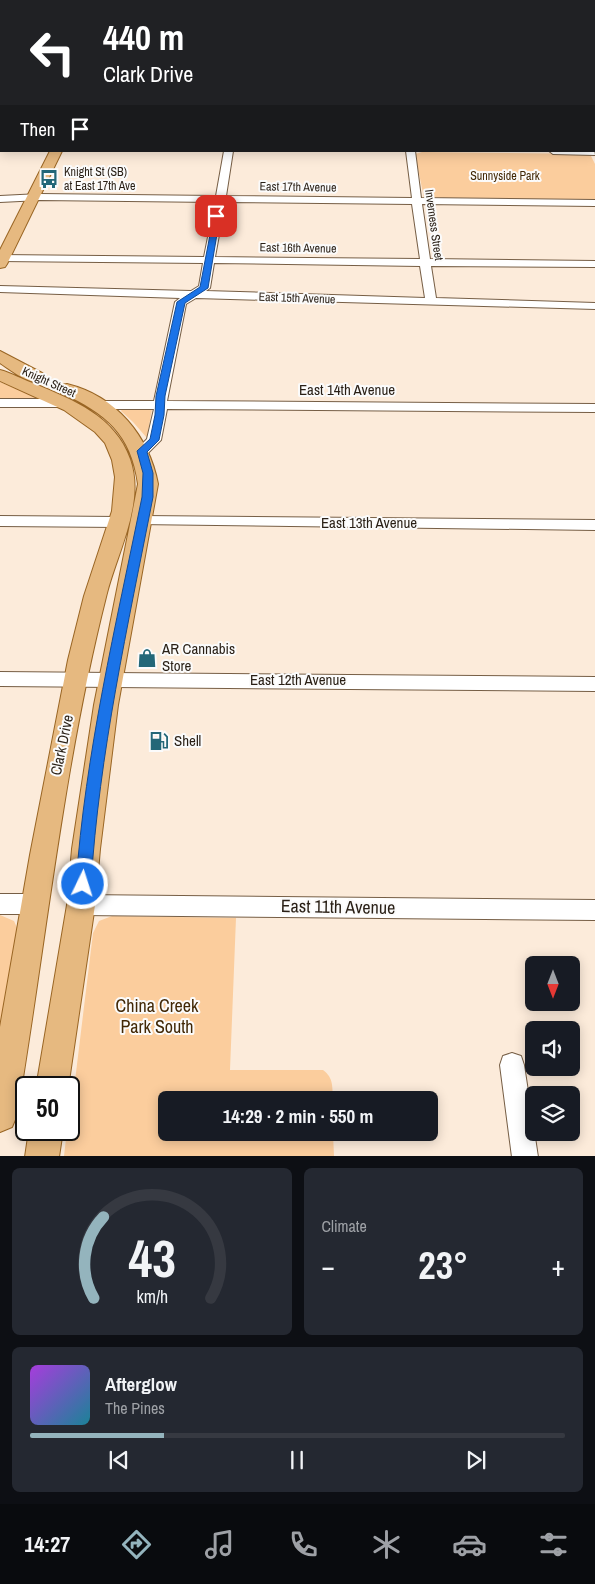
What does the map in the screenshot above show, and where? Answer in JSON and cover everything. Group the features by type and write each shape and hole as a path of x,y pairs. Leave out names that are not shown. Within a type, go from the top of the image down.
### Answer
{"main road":[{"path":"1,260 45,152"},
{"path":"0,237 55,152"},
{"name":"Knight Street","path":"0,356 22,370 99,405"},
{"name":"Knight Street","path":"0,375 65,403"},
{"name":"Clark Drive","path":"0,1115 36,904 54,783 95,595 118,522 125,488 124,476 116,447 94,422 65,403"},
{"path":"54,1076 81,905 87,839 111,680 148,484 146,463 142,451 126,428 99,405"},
{"path":"42,1156 44,1141"}],"street":[{"path":"142,451 154,440 181,302 203,290 229,152"},
{"name":"Inverness Street","path":"410,152 431,302"},
{"name":"East 17th Avenue","path":"0,199 595,203"},
{"name":"East 16th Avenue","path":"1,260 595,264"},
{"name":"East 15th Avenue","path":"0,289 595,306"},
{"path":"0,403 65,403"},
{"name":"East 14th Avenue","path":"99,405 595,408"},
{"path":"0,521 118,522"},
{"name":"East 13th Avenue","path":"142,522 595,525"},
{"name":"East 12th Avenue","path":"0,679 595,684"},
{"path":"0,904 36,904"},
{"name":"East 11th Avenue","path":"81,905 595,910"},
{"path":"512,1065 525,1156"}],"green space":[{"name":"Sunnyside Park","path":"422,152 590,154 595,164 595,201 424,198 415,154"},
{"path":"0,382 36,397 37,398 0,400"},
{"path":"122,409 152,409 147,438 121,411"},
{"path":"0,915 14,921 19,932 0,1034"},
{"name":"China Creek Park South","path":"112,916 236,918 230,1070 323,1070 327,1073 332,1083 332,1091 158,1091 158,1141 333,1141 334,1156 64,1156 66,1141 80,1141 80,1076 76,1076 93,933 99,921"}],"place":[{"name":"Knight St (SB) at East 17th Ave","path":"49,179"},
{"name":"AR Cannabis Store","path":"147,658"},
{"name":"Shell","path":"159,741"}],"route":[{"path":"83,884 106,705 148,497 148,473 142,451 154,440 160,415 161,396 168,357 181,302 204,288 216,216"}]}
